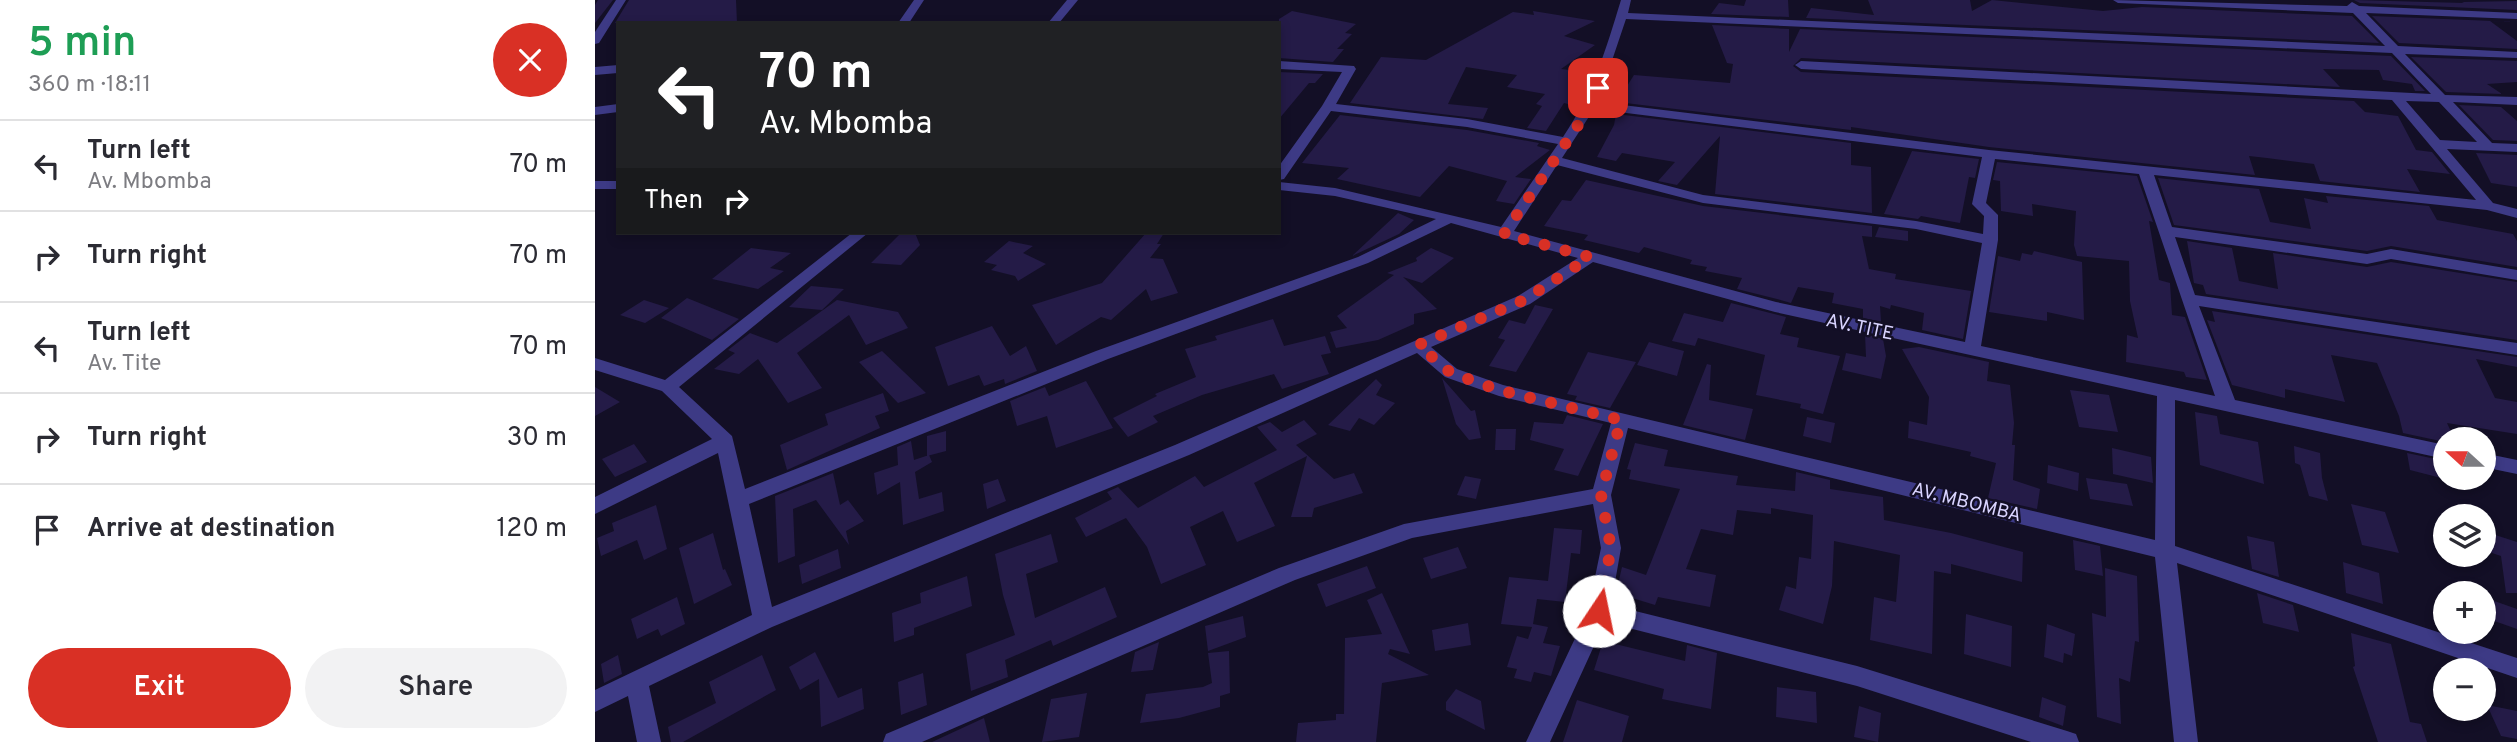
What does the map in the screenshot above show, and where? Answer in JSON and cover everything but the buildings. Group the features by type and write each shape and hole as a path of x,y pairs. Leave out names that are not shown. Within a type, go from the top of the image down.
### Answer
{"street":[{"path":"595,41 621,0"},
{"path":"905,21 919,0"},
{"path":"1055,21 1073,0"},
{"path":"1504,234 1591,106 1626,0"},
{"path":"2118,0 2352,5 2515,17"},
{"path":"2491,0 2515,17"},
{"path":"2352,5 2447,99 2488,146"},
{"path":"1622,16 2517,55"},
{"path":"595,20 611,18"},
{"path":"1281,65 1350,69 1328,107 1281,173"},
{"path":"1801,65 2517,101"},
{"path":"595,71 616,69"},
{"path":"2396,97 2488,206"},
{"path":"1591,106 1989,154 2488,206 2517,214"},
{"path":"1328,107 1467,123 1566,141"},
{"path":"595,111 616,108"},
{"path":"2436,144 2517,148"},
{"path":"1972,350 1990,240 1991,215 1979,204 1989,154"},
{"path":"1555,160 1703,199 1916,225 1990,240"},
{"path":"2145,170 2188,299 2228,406"},
{"path":"595,185 616,185"},
{"name":"AV. TITE","path":"1281,186 1335,192 1450,218 1775,307 2433,449"},
{"path":"739,500 1103,355 1363,260 1450,218"},
{"path":"2166,231 2367,259 2391,254 2517,275"},
{"path":"668,387 858,235"},
{"path":"595,701 764,620 1182,450 1524,300 1590,257"},
{"path":"2188,299 2517,349"},
{"name":"AV. MBOMBA","path":"1418,345 1451,373 1499,390 1870,477 2165,551 2517,668"},
{"path":"595,364 668,387 725,441 764,620"},
{"path":"2166,393 2165,551 2186,742"},
{"path":"1538,742 1599,611 1611,548 1601,495 1621,420"},
{"path":"595,506 725,441"},
{"path":"2496,463 2517,467"},
{"path":"895,742 1287,574 1411,530 1601,495"},
{"path":"1599,611 1857,676 2067,742"},
{"path":"637,682 649,742"}],"route":[{"path":"1598,88 1591,106 1504,234 1590,257 1524,300 1418,345 1451,373 1499,390 1621,420 1607,483 1601,495 1611,548 1599,611"}]}
